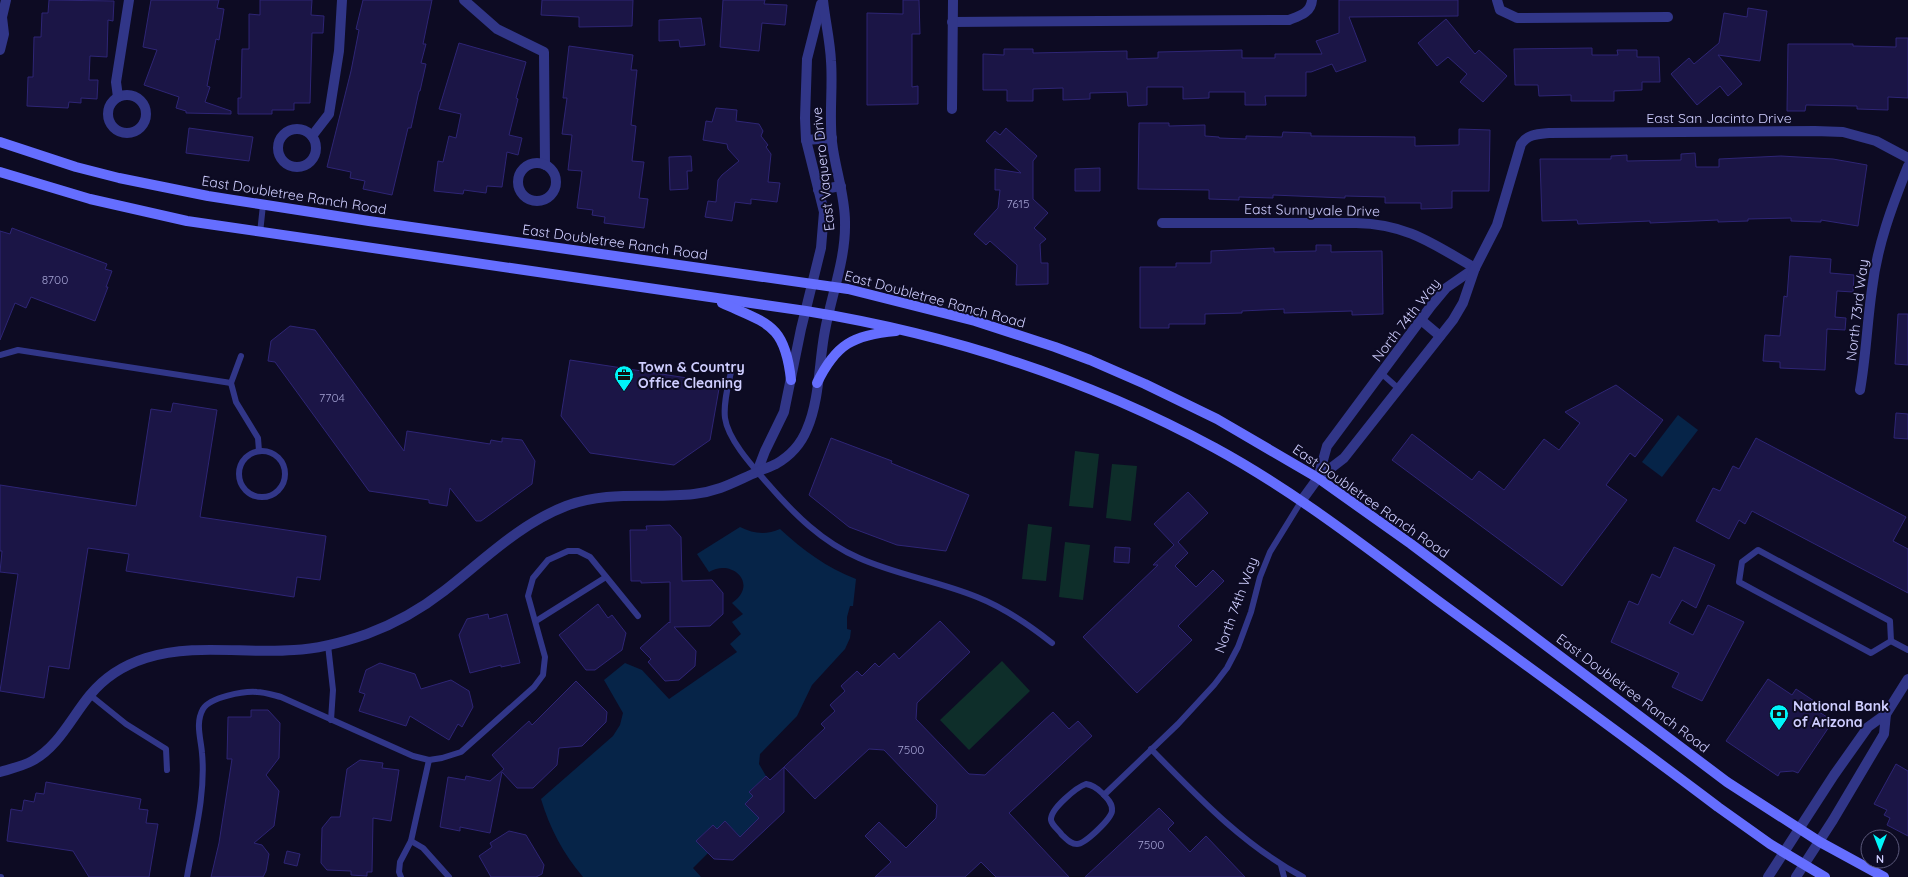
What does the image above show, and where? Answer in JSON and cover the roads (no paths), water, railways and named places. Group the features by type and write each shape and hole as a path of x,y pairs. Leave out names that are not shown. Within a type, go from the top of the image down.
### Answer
{"main road":[{"name":"East Doubletree Ranch Road","path":"0,142 76,167 119,178 263,206 835,287 975,321 1049,344 1090,360 1204,412 1318,478 1411,544 1728,782 1820,842 1884,877"},
{"path":"0,172 47,187 126,208 187,221 260,233 806,311 906,330 1016,362 1099,394 1214,447 1302,500 1718,807 1783,852 1825,877"},
{"path":"711,298 763,321 778,333 787,354 792,380"},
{"path":"817,383 830,361 846,344 873,334 906,330"}],"street":[{"path":"0,50 4,34 1,18 6,0"},
{"path":"118,97 116,82 130,0"},
{"path":"312,136 328,114 339,51 342,0"},
{"path":"464,0 497,29 544,52 545,165"},
{"name":"East Vaquero Drive","path":"0,772 32,761 52,746 68,727 90,695 105,680 122,667 164,653 188,649 295,650 328,645 367,634 405,617 440,594 514,534 536,520 564,506 584,500 612,496 693,494 713,491 728,487 776,464 791,453 802,440 812,413 828,315 844,241 846,223 833,155 830,118 831,62 822,0"},
{"name":"East Vaquero Drive","path":"757,472 765,450 784,412 806,311 822,248 824,212 806,140 807,59 822,0"},
{"path":"952,109 953,0"},
{"path":"952,22 1289,20 1305,14 1312,3 1312,0"},
{"path":"1497,0 1500,10 1517,18 1668,18"},
{"name":"East San Jacinto Drive","path":"1525,138 1536,134 1549,133 1836,132 1876,141 1908,158"},
{"path":"806,140 832,138"},
{"name":"North 74th Way","path":"1302,500 1318,478 1344,458 1440,336 1463,303 1475,268 1497,225 1521,144 1525,138"},
{"name":"North 73rd Way","path":"1860,390 1866,357 1872,289 1880,245 1908,166"},
{"path":"818,190 840,186"},
{"name":"East Sunnyvale Drive","path":"1162,223 1384,224 1416,234 1475,268"},
{"name":"North 74th Way","path":"1318,478 1327,446 1381,373 1446,288 1475,268"},
{"path":"1421,320 1440,336"},
{"path":"1768,877 1834,775 1868,727 1886,714 1908,679"},
{"path":"1796,877 1820,842 1884,734 1886,714"}],"lane":[{"path":"260,233 263,206"},
{"path":"0,355 18,350 231,384"},
{"path":"241,356 231,384 236,402 258,438 258,450"},
{"path":"732,367 725,410 727,425 734,440 757,472 812,529 843,550 859,558 884,568 956,590 992,603 1022,620 1052,643"},
{"path":"1381,373 1399,389"},
{"path":"258,450 274,453 280,458 286,472 282,487 270,496 262,498 247,492 242,487 239,472 245,458 258,450"},
{"name":"North 74th Way","path":"1104,795 1178,724 1214,685 1227,668 1238,648 1251,612 1260,577 1270,552 1302,500"},
{"path":"1758,550 1890,621 1891,641 1871,653 1739,582 1742,562 1758,550"},
{"path":"187,877 201,789 202,755 198,726 203,708 213,700 235,694 257,692 281,697 413,756 429,760 442,758 461,752 534,687 543,675 545,657 528,596 534,578 548,560 568,551 578,551 590,557 638,616"},
{"path":"536,621 606,577"},
{"path":"1891,641 1908,650"},
{"path":"328,645 334,690 331,720"},
{"path":"90,695 126,724 166,749 168,770"},
{"path":"1151,749 1230,828 1281,865 1303,877"},
{"path":"401,877 399,872 400,862 411,841 429,760"},
{"path":"1086,784 1091,785 1104,795 1112,807 1111,816 1081,843 1068,841 1053,824 1052,813 1078,788 1086,784"},
{"path":"411,841 423,848 450,877"},
{"path":"1281,865 1284,877"}],"water":[{"path":"1678,415 1698,430 1662,477 1642,462"},
{"path":"740,527 760,533 780,529 825,564 856,579 853,606 850,606 847,617 847,629 851,630 850,638 845,649 812,685 797,716 760,754 759,764 766,776 749,792 753,796 745,804 760,819 756,824 764,831 753,840 740,837 725,821 717,829 713,825 696,841 708,853 693,868 701,877 583,877 569,859 558,840 541,799 613,736 620,725 623,713 604,680 625,663 642,670 669,699 737,652 730,644 741,634 732,622 743,614 732,603 740,596 743,589 743,582 740,576 727,568 709,572 697,554"}],"place":[{"name":"Town & Country Office Cleaning","path":"624,392"},
{"name":"National Bank of Arizona","path":"1779,731"}]}
